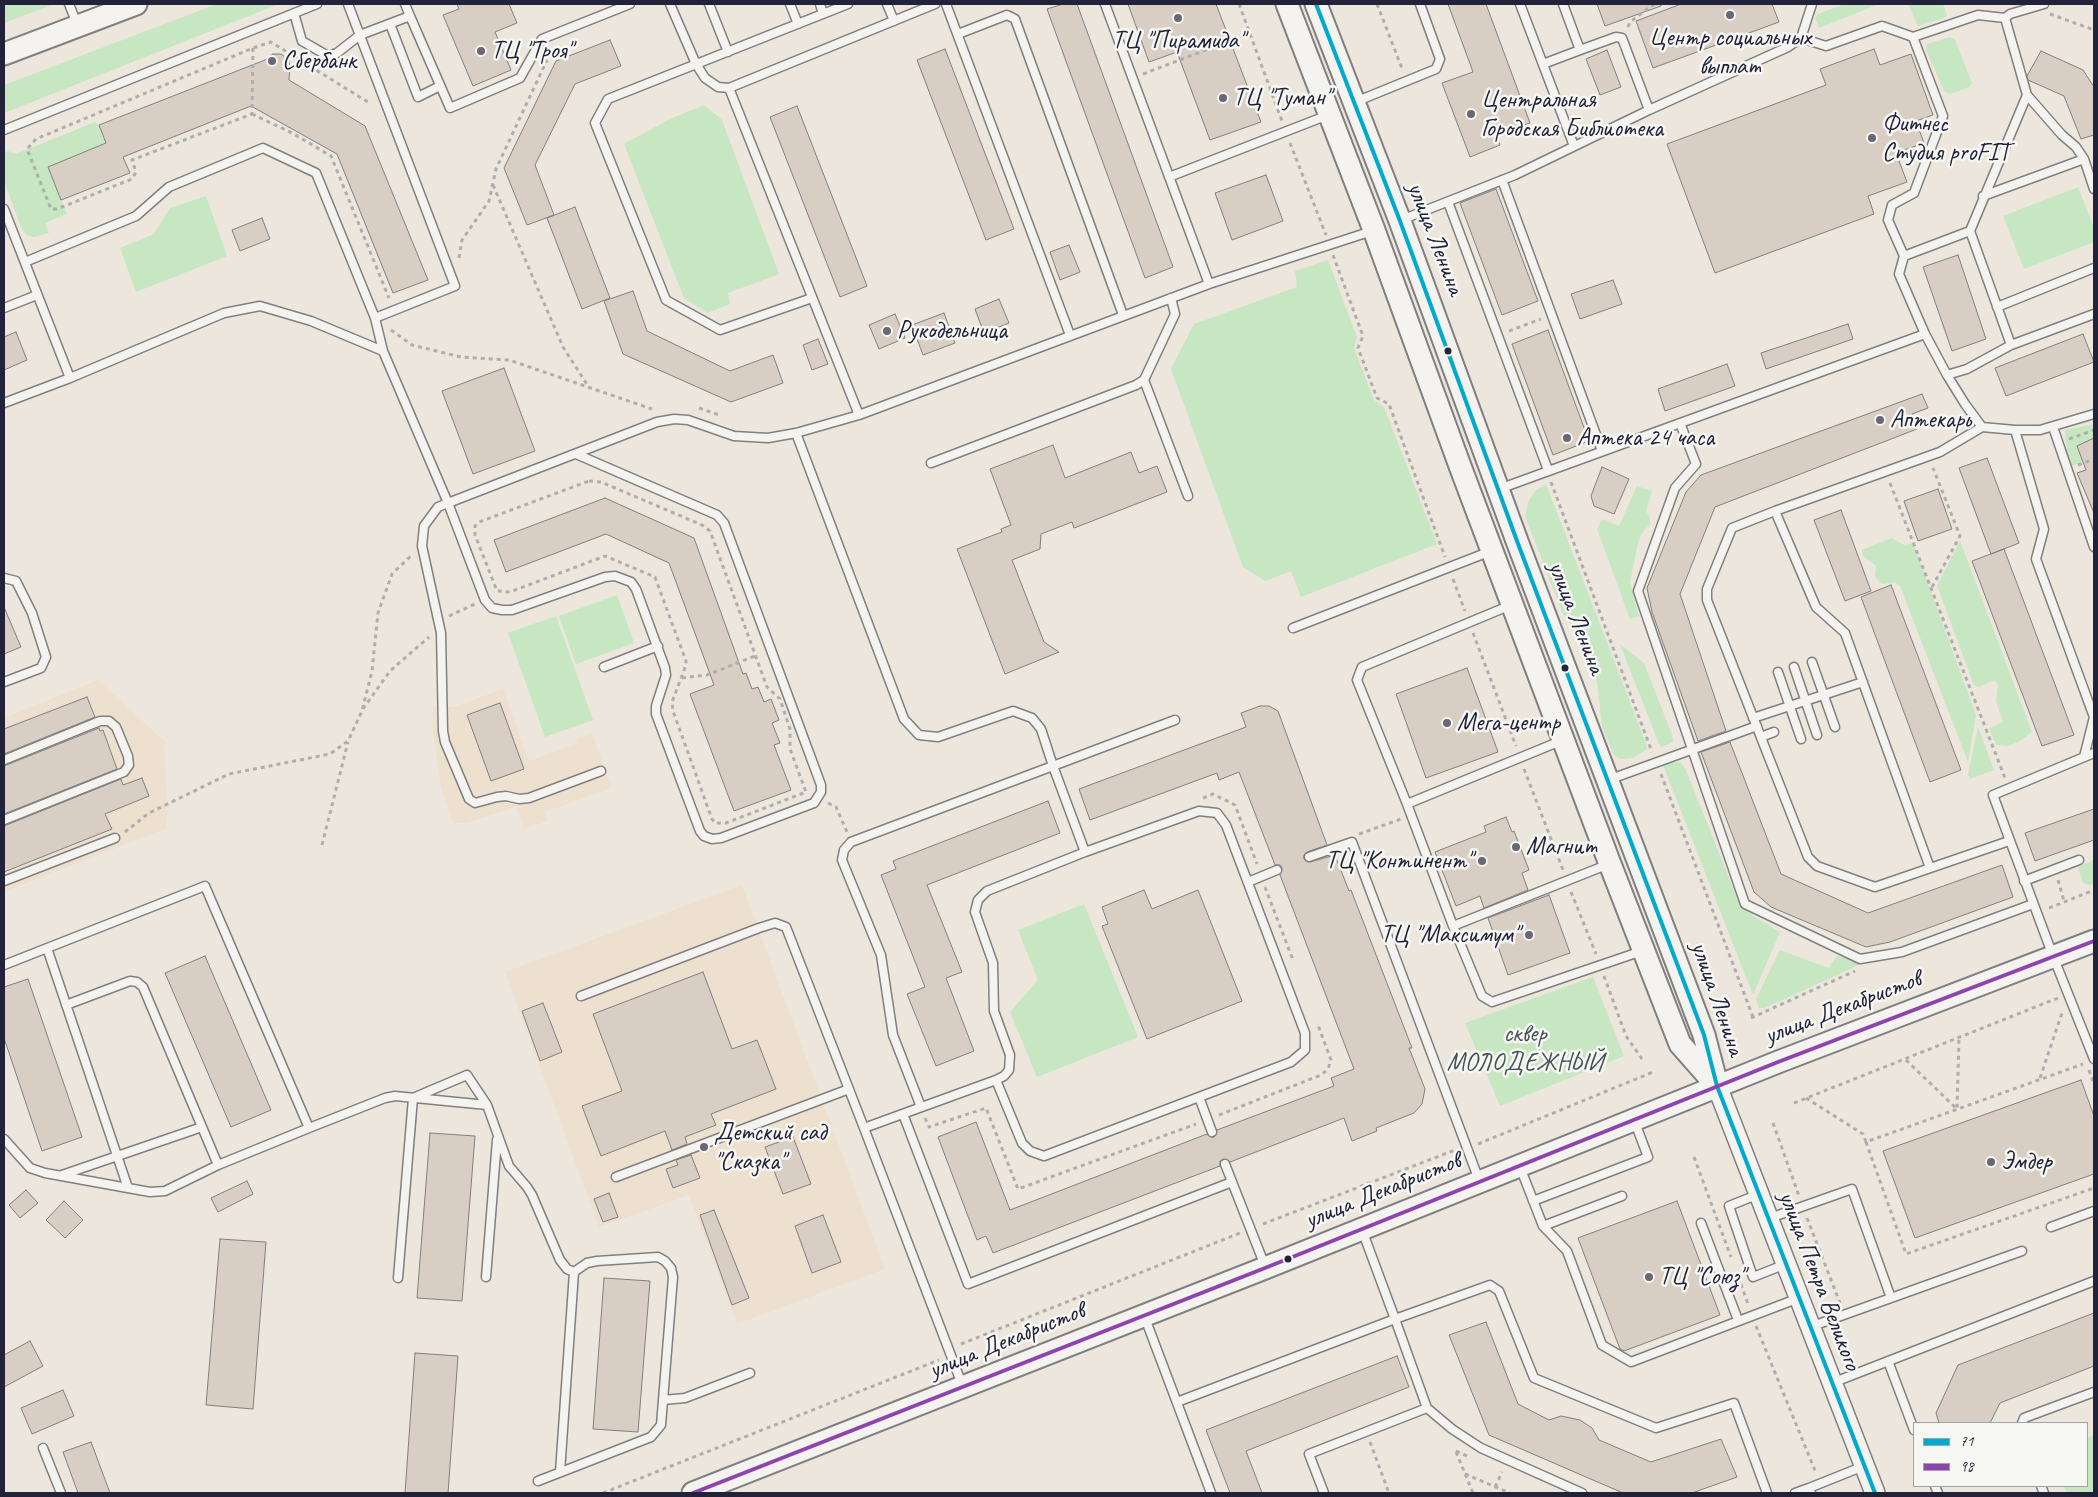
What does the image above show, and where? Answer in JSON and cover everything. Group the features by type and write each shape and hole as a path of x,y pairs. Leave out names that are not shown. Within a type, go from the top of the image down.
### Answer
{"main road":[{"path":"4,54 136,4"},
{"name":"улица Ленина","path":"1287,4 1374,230 1610,864 1680,1044 1717,1086"},
{"name":"улица Ленина","path":"1316,4 1400,221 1517,541 1704,1035 1717,1086"},
{"path":"1347,160 1372,150"},
{"path":"1492,551 1517,541"},
{"name":"улица Декабристов","path":"693,1493 1265,1268 1717,1086 2094,940"}],"street":[{"name":"улица Петра Великого","path":"1717,1086 1874,1493"}],"lane":[{"path":"68,4 77,26"},
{"path":"4,130 316,4"},
{"path":"348,4 455,286 374,318"},
{"path":"405,4 450,108 520,78 542,39 630,4"},
{"path":"670,4 696,64 705,78 718,87 729,88 935,4"},
{"path":"709,4 728,52"},
{"path":"790,4 798,24"},
{"path":"820,4 824,14"},
{"path":"812,298 720,330 666,300 595,123 608,99 848,4"},
{"path":"887,4 894,21"},
{"path":"946,4 1070,335"},
{"path":"1105,4 1209,284"},
{"path":"1353,103 1436,69 1440,59 1420,4"},
{"path":"1520,4 1574,146"},
{"path":"1563,4 1580,50"},
{"path":"1400,221 1502,180 1788,47 1801,38 1812,4"},
{"path":"1801,38 1826,46 1882,26 1913,36 1978,15 2005,18 2044,4"},
{"path":"294,13 302,41 328,56 337,53 360,35 410,16"},
{"path":"958,34 1007,15 1014,19 1123,315"},
{"path":"2005,18 2027,95 2062,136 2076,147 2084,159 2094,189"},
{"path":"390,24 418,97 440,86"},
{"path":"1913,36 1943,116 1914,193 1892,205 1888,220 1904,256 1899,274 1925,334 1947,375 1982,427"},
{"path":"1543,64 1616,37 1622,38 1649,110"},
{"path":"729,88 859,415"},
{"path":"2011,345 1970,231 1983,196 2027,95"},
{"path":"1169,177 1329,115"},
{"path":"25,262 136,216 169,186 263,148 316,173 374,318 383,352 448,503 485,600 492,608 512,610 605,577 615,576 631,582 636,589 658,646 666,675 656,706 656,714 700,831 704,836 712,839 721,838 814,803 819,797 821,785 724,523 717,516 576,454"},
{"path":"1983,196 2084,159"},
{"path":"1502,180 1602,451"},
{"path":"1448,202 1548,470"},
{"path":"4,209 70,378"},
{"path":"601,771 529,798 519,799 506,796 475,803 469,799 442,731 440,626 422,546 424,526 433,511 448,503 657,422 674,419 688,420 734,436 768,438 796,433 859,415 1209,284 1374,230"},
{"path":"1904,256 1970,231"},
{"path":"1997,307 2094,268"},
{"path":"4,308 37,294"},
{"path":"931,463 1136,385 1144,380 1175,314 1171,298"},
{"path":"4,403 70,378 224,314 260,306 312,321 383,352"},
{"path":"1947,375 1967,369 2011,345 2094,314"},
{"path":"1499,489 1925,334"},
{"path":"1144,380 1188,496"},
{"path":"2009,841 1875,887 1817,866 1808,857 1708,600 1707,589 1732,528 1940,452 1982,427 2040,430 2094,414"},
{"path":"1680,423 1696,464 1675,488 1638,591 1745,904 1860,960 1902,952 2032,904"},
{"path":"2053,427 2094,547"},
{"path":"2015,430 2044,529 2036,559 2094,717 2084,757"},
{"path":"796,433 904,719 919,735 938,737 1013,711 1032,718 1041,729 1085,852"},
{"path":"1775,511 1816,607 1845,633 1930,868"},
{"path":"1292,628 1492,551"},
{"path":"4,578 16,581 32,614 46,657 41,668 4,682"},
{"path":"1512,604 1362,667 1357,680 1482,996 1492,1002 1644,950"},
{"path":"604,667 658,646"},
{"path":"1812,662 1835,727"},
{"path":"1794,667 1817,735"},
{"path":"1778,672 1801,738"},
{"path":"1608,780 1692,750 1790,706 1863,682"},
{"path":"921,1107 893,1035 881,955 842,860 844,850 851,842 1175,720"},
{"path":"4,760 100,722 109,721 116,727 128,756 129,765 124,772 4,820"},
{"path":"1761,737 1774,732"},
{"path":"1407,804 1564,740"},
{"path":"2094,753 1993,795 2032,904 2094,1059"},
{"path":"864,1128 996,1080 1004,1076 1009,1070 1010,1055 994,1010 993,963 975,912 978,900 987,891 1085,852 1199,811 1217,813 1226,825 1305,1033 1305,1050 1291,1062 1044,1156 1030,1152 1022,1143 996,1080"},
{"path":"4,881 115,838"},
{"path":"1309,857 1352,842 1480,1182"},
{"path":"2024,881 2078,860"},
{"path":"1453,926 1610,864"},
{"path":"1248,882 1277,870"},
{"path":"4,965 205,886 309,1128"},
{"path":"581,996 759,928 775,923 786,927 963,1387"},
{"path":"47,948 128,1188"},
{"path":"66,1005 130,981 137,982 142,987 218,1165"},
{"path":"412,1098 466,1075 487,1105 509,1166 532,1195 560,1260 567,1269 574,1272"},
{"path":"616,1177 849,1089"},
{"path":"4,1139 30,1168 60,1176 150,1192 165,1191 218,1165 385,1098 395,1096 487,1105"},
{"path":"1199,1097 1212,1132"},
{"path":"398,1278 412,1098"},
{"path":"903,1114 968,1284 1232,1182"},
{"path":"1533,1201 1648,1157 1634,1120"},
{"path":"60,1176 202,1127"},
{"path":"486,1277 498,1135"},
{"path":"1224,1164 1265,1268"},
{"path":"1519,1166 1543,1226 1567,1251 1602,1345 1631,1362 1799,1298"},
{"path":"1768,1218 1852,1189 1891,1298"},
{"path":"1759,1194 1729,1206 1753,1277 1786,1264"},
{"path":"1543,1226 1622,1196"},
{"path":"2051,1227 2094,1211"},
{"path":"1701,1223 1738,1320"},
{"path":"1362,1229 1427,1408 1452,1429 1481,1448 1582,1493"},
{"path":"1810,1327 2022,1251"},
{"path":"538,1481 651,1438 661,1425 673,1277 671,1268 658,1257 650,1256 587,1263 574,1272"},
{"path":"560,1472 574,1272"},
{"path":"1832,1383 2094,1281"},
{"path":"1177,1402 1490,1285 1499,1291 1534,1378 1656,1428 1734,1403 1767,1493"},
{"path":"1144,1316 1211,1493"},
{"path":"1888,1361 1913,1427"},
{"path":"663,1400 685,1398 750,1373"},
{"path":"2022,1422 2024,1418 2094,1392"},
{"path":"1324,1493 1309,1454 1427,1408"},
{"path":"44,1448 61,1493"},
{"path":"1795,1493 1810,1491 1864,1466"}],"path":[{"path":"1239,4 1364,336 1358,348 1377,398 1388,404 1626,1036 1642,1059"},
{"path":"1377,4 1407,81"},
{"path":"1622,38 1630,22 1654,4"},
{"path":"2032,8 2094,30"},
{"path":"1133,78 1250,33"},
{"path":"375,113 371,104 271,42 36,139 27,150 51,209 57,209 132,179 136,172 132,160 252,114 292,133 331,156 388,298 397,296"},
{"path":"252,114 254,48"},
{"path":"455,286 462,240 489,201 496,169 548,59"},
{"path":"493,184 563,347 590,389"},
{"path":"1504,333 1552,315"},
{"path":"374,318 412,345 461,357 509,360 658,411 648,415"},
{"path":"696,408 727,418"},
{"path":"2059,443 2094,430"},
{"path":"1928,456 1960,536 1932,588"},
{"path":"1886,471 2008,788"},
{"path":"362,711 372,671 378,614 392,574 422,546"},
{"path":"322,845 348,741 362,711 390,671 448,617 485,600"},
{"path":"682,678 707,675 755,656"},
{"path":"115,838 149,813 230,774 330,754 348,741"},
{"path":"1196,800 1214,794 1235,805 1259,870"},
{"path":"819,797 836,807 851,842"},
{"path":"1263,880 1294,961"},
{"path":"2064,901 2094,890"},
{"path":"1794,1103 2069,994"},
{"path":"2040,1079 2069,994"},
{"path":"1208,1120 1321,1075 1328,1069 1331,1060 1317,1024"},
{"path":"1957,1109 1959,1038"},
{"path":"1905,1059 1957,1109"},
{"path":"1866,1142 2086,1062 2094,1084"},
{"path":"603,1493 860,1393 939,1360 962,1344 1446,1153 1468,1148 1653,1072"},
{"path":"1806,1098 1863,1134 1906,1254 2094,1188"},
{"path":"1773,1124 1844,1315"},
{"path":"1362,1445 1370,1442 1389,1493"},
{"path":"1456,1451 1473,1493"},
{"path":"1495,1487 1502,1472"},
{"path":"1465,1474 1510,1493"}],"shaded area":[{"path":"98,680 165,742 167,828 4,892 4,718"},
{"path":"503,689 529,761 577,744 576,738 592,733 612,788 545,812 548,821 524,829 516,807 467,823 453,823 441,787 433,732 433,707 454,707"},
{"name":"Детский сад \"Сказка\"","path":"742,885 885,1269 737,1324 689,1195 599,1227 505,972"}],"green space":[{"path":"4,4 54,4 4,23"},
{"path":"217,4 279,4 4,113 4,85"},
{"path":"1845,4 1879,4 1819,28 1815,18 1818,14"},
{"path":"1908,4 1943,4 1947,15 1944,18 1918,26"},
{"path":"1950,37 1955,40 1972,83 1969,87 1950,94 1944,91 1926,50 1927,44"},
{"path":"704,105 722,120 779,274 728,293 730,304 707,313 684,298 624,144 670,119"},
{"path":"95,122 99,125 106,143 48,167 67,214 45,223 49,233 34,237 26,235 21,227 4,181 4,153 8,151 16,154"},
{"path":"2078,187 2094,228 2094,242 2024,269 2003,216"},
{"path":"206,196 227,256 136,292 120,248 154,234 170,208"},
{"path":"1328,260 1357,337 1354,348 1374,400 1384,407 1437,544 1301,597 1291,571 1265,581 1243,567 1171,369 1194,324 1297,287 1295,271"},
{"path":"2094,424 2094,455 2069,468 2065,430"},
{"path":"1546,484 1645,741 1647,749 1633,758 1621,759 1613,753 1602,726 1597,682 1577,634 1562,612 1525,516 1529,500 1536,490"},
{"path":"1637,486 1652,491 1646,511 1650,517 1650,524 1642,533 1638,543 1630,582 1639,616 1630,619 1597,529 1602,519 1619,526"},
{"path":"1892,538 1904,545 1913,543 1976,715 1968,762 1900,586 1895,582 1880,583 1875,576 1876,566 1863,556 1862,550"},
{"path":"1960,541 2032,732 2018,742 2008,746 1996,745 1989,728 2003,722 1996,701 1998,684 1995,680 1979,687 1974,685 1937,586"},
{"path":"617,595 634,643 576,664 559,616"},
{"path":"556,616 593,720 545,737 508,633"},
{"path":"1620,644 1644,663 1673,742 1662,747 1659,744"},
{"path":"1978,727 1994,770 1970,779 1968,774"},
{"path":"1681,763 1685,768 1737,898 1753,916 1780,932 1753,995 1663,765"},
{"path":"2094,860 2094,883 2089,885 2083,883 2078,867"},
{"path":"1084,904 1138,1037 1037,1077 1010,1012 1038,980 1018,930"},
{"path":"1780,950 1829,968 1837,956 1863,963 1765,1008 1759,1008 1756,999"},
{"name":"сквер МОЛОДЕЖНЫЙ","path":"1593,977 1624,1056 1500,1106 1465,1023"},
{"path":"2094,1435 2094,1493 2067,1493 2064,1487 2088,1487 2088,1438"}],"building":[{"name":"ТЦ \"Троя\"","path":"457,4 509,4 517,23 495,32 511,70 473,86 443,15 459,9"},
{"path":"1063,4 1077,4 1173,267 1145,278 1047,9"},
{"path":"1128,4 1216,4 1261,122 1210,140 1177,52 1149,62"},
{"path":"1448,4 1486,4 1530,123 1496,135 1500,145 1470,157 1442,83 1473,72"},
{"path":"1597,4 1661,4 1661,6 1605,26"},
{"path":"1681,4 1772,4 1779,22 1653,68 1636,21"},
{"path":"610,40 621,66 575,84 535,165 554,215 527,225 504,168 556,61"},
{"path":"945,49 1014,229 986,240 917,60"},
{"path":"1874,49 1880,65 1911,54 1933,115 1916,121 1924,143 1896,153 1907,182 1868,196 1874,214 1715,273 1667,144 1826,85 1820,69"},
{"path":"1607,50 1621,87 1600,95 1586,59"},
{"path":"2041,51 2083,70 2094,87 2094,135 2081,139 2064,96 2028,80 2027,76"},
{"path":"273,54 281,54 289,60 289,80 365,126 428,280 393,293 337,154 251,106 123,157 130,173 61,200 48,167 106,143 99,125 265,60"},
{"path":"797,106 867,286 840,297 770,117"},
{"path":"1266,175 1283,221 1232,240 1215,193"},
{"path":"1496,189 1538,301 1502,315 1460,203"},
{"path":"575,207 610,298 582,309 547,218"},
{"path":"262,218 270,239 240,251 232,230"},
{"path":"1069,245 1080,272 1060,280 1050,252"},
{"path":"1958,255 1986,339 1952,351 1923,267"},
{"path":"1613,280 1622,304 1580,319 1571,294"},
{"path":"633,291 647,331 730,371 773,355 783,383 731,402 623,354 604,301"},
{"path":"999,299 1009,323 984,333 975,309"},
{"path":"944,313 955,343 923,355 912,325"},
{"name":"Рукодельница","path":"895,314 905,338 879,349 869,325"},
{"path":"1848,324 1853,339 1766,369 1761,353"},
{"path":"1548,330 1589,441 1553,455 1512,344"},
{"path":"16,332 27,360 4,370 4,337"},
{"path":"2083,334 2094,362 2006,396 1995,368"},
{"path":"818,339 828,364 812,370 803,345"},
{"path":"1727,364 1735,386 1665,411 1658,389"},
{"path":"504,368 535,451 473,474 442,391"},
{"path":"1922,394 1928,408 1912,414 1917,429 1715,507 1680,594 1726,731 1698,741 1652,612 1647,588 1686,492 1701,475"},
{"path":"2094,438 2094,513 2077,473 2086,470 2077,446"},
{"path":"1053,445 1065,478 1131,452 1139,473 1157,466 1167,492 1074,528 1072,522 1041,534 1040,549 1012,560 1044,642 1059,652 1005,674 957,549 1002,532 1001,529 1011,525 990,469"},
{"path":"1987,458 2019,543 1991,554 1959,468"},
{"path":"1602,467 1629,479 1614,514 1594,506 1591,496"},
{"path":"1938,489 1952,529 1918,541 1904,501"},
{"path":"605,498 694,538 743,674 746,673 752,689 758,687 764,702 771,699 779,720 772,723 780,743 774,745 791,790 734,811 690,694 714,685 669,563 606,534 506,572 494,540"},
{"path":"1841,510 1871,591 1845,601 1814,520"},
{"path":"2004,549 2074,735 2042,746 1972,561"},
{"path":"1891,585 1961,770 1930,782 1861,597"},
{"path":"4,607 21,647 4,654"},
{"name":"Мега-центр","path":"1467,668 1498,752 1426,778 1396,694"},
{"path":"87,697 95,717 4,754 4,729"},
{"path":"500,703 524,769 491,781 467,715"},
{"path":"1260,706 1269,706 1278,711 1327,845 1307,852 1304,855 1304,859 1310,862 1335,855 1349,891 1351,890 1412,1048 1409,1048 1425,1089 1422,1104 1414,1113 1376,1128 1377,1131 1352,1141 1344,1118 1230,1162 1223,1159 1220,1161 1220,1166 993,1253 986,1236 977,1240 938,1137 976,1122 1010,1210 1207,1134 1214,1137 1217,1130 1334,1086 1331,1078 1354,1069 1280,875 1282,868 1280,865 1275,865 1239,772 1219,780 1217,773 1090,820 1079,789 1246,727 1241,713"},
{"path":"99,728 100,731 103,730 117,769 4,814 4,766"},
{"path":"1730,742 1781,874 1868,913 2002,865 2013,897 1890,942 1866,947 1771,907 1754,892 1701,752"},
{"path":"142,778 149,796 105,814 112,829 4,872 4,826 121,779 123,785"},
{"path":"1048,801 1060,833 927,885 962,972 946,978 974,1051 936,1066 907,994 925,987 881,875 896,869 893,861"},
{"path":"2094,809 2094,840 2035,861 2025,833"},
{"name":"ТЦ \"Континент\"","path":"1506,817 1512,832 1514,831 1529,870 1522,873 1528,890 1484,908 1480,896 1456,906 1435,852 1486,832 1484,826"},
{"path":"1144,890 1152,909 1198,890 1242,1001 1147,1039 1102,926 1108,924 1102,907"},
{"name":"ТЦ \"Максимум\"","path":"1549,895 1570,953 1508,975 1488,918"},
{"path":"205,956 271,1110 231,1127 165,973"},
{"path":"703,972 732,1049 757,1040 776,1089 711,1114 716,1125 685,1137 687,1144 672,1150 665,1131 601,1156 582,1106 622,1091 593,1014"},
{"path":"28,979 82,1137 42,1151 4,1038 4,987"},
{"path":"543,1003 562,1052 540,1061 522,1011"},
{"name":"Эмдер","path":"2081,1080 2094,1116 2094,1174 1915,1238 1883,1151"},
{"path":"430,1133 475,1136 462,1301 417,1298"},
{"path":"793,1137 811,1184 783,1194 765,1147"},
{"path":"691,1155 700,1178 673,1188 666,1169 678,1165 676,1160"},
{"path":"247,1181 253,1194 218,1212 211,1198"},
{"path":"26,1190 38,1203 20,1218 9,1205"},
{"path":"609,1193 618,1217 603,1222 594,1199"},
{"path":"64,1201 83,1220 65,1238 46,1220"},
{"name":"ТЦ \"Союз\"","path":"1677,1201 1720,1315 1624,1351 1620,1349 1578,1238"},
{"path":"714,1210 749,1298 732,1305 700,1215"},
{"path":"823,1215 841,1262 812,1273 795,1226"},
{"path":"220,1239 266,1242 253,1409 206,1405"},
{"path":"604,1278 650,1281 638,1432 593,1429"},
{"path":"2094,1313 2094,1366 2000,1403 1990,1422 1939,1422 1936,1413 1958,1365"},
{"path":"1486,1322 1518,1404 1549,1420 1561,1416 1580,1420 1592,1428 1599,1440 1651,1462 1721,1439 1737,1477 1692,1493 1623,1493 1489,1435 1449,1335"},
{"path":"30,1341 43,1366 4,1387 4,1355"},
{"path":"415,1353 458,1356 448,1493 405,1493"},
{"path":"1397,1356 1409,1387 1246,1451 1262,1493 1230,1493 1206,1430"},
{"path":"63,1390 74,1416 32,1434 21,1408"},
{"path":"91,1442 110,1493 78,1493 63,1452"}],"transit line":[{"name":"71","path":"1316,4 1400,221 1517,541 1704,1035 1717,1086 1875,1493"},
{"name":"98","path":"693,1493 1265,1268 1778,1062 2094,941"}],"place":[{"name":"Центр социальных выплат","path":"1730,15"},
{"name":"ТЦ \"Пирамида\"","path":"1178,18"},
{"name":"ТЦ \"Троя\"","path":"481,51"},
{"name":"Сбербанк","path":"272,61"},
{"name":"ТЦ \"Туман\"","path":"1223,98"},
{"name":"Центральная Городская Библиотека","path":"1471,114"},
{"name":"Фитнес Студия proFIT","path":"1872,138"},
{"name":"Рукодельница","path":"887,331"},
{"name":"Аптекарь","path":"1880,420"},
{"name":"Аптека 24 часа","path":"1567,438"},
{"name":"Мега-центр","path":"1447,723"},
{"name":"Магнит","path":"1516,847"},
{"name":"ТЦ \"Континент\"","path":"1482,861"},
{"name":"ТЦ \"Максимум\"","path":"1529,935"},
{"name":"Детский сад \"Сказка\"","path":"704,1147"},
{"name":"Эмдер","path":"1991,1162"},
{"name":"ТЦ \"Союз\"","path":"1649,1277"}]}
